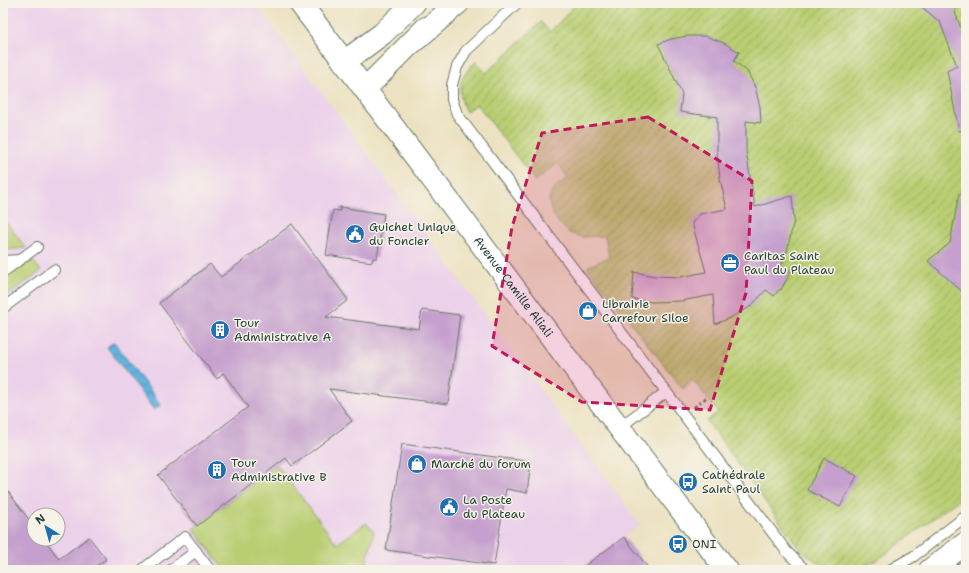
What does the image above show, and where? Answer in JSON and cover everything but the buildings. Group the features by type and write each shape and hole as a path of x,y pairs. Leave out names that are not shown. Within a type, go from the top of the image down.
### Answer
{"main road":[{"name":"Avenue Camille Aliali","path":"300,3 727,570"},
{"path":"344,62 382,34 414,3"},
{"path":"365,90 450,3"},
{"path":"413,42 458,3"},
{"path":"930,570 966,543"},
{"path":"712,551 736,570"}],"lane":[{"path":"517,3 466,51 456,67 452,86 452,100 457,114 787,552 805,570"},
{"path":"3,272 37,247"},
{"path":"3,261 20,260"},
{"path":"3,308 54,270"},
{"path":"619,428 666,392"},
{"path":"890,570 914,556 966,516"},
{"path":"142,570 185,537 210,570"},
{"path":"172,569 196,551"}],"highlighted area":[{"path":"648,117 752,181 746,293 710,410 582,402 492,346 512,227 542,133"}],"shaded area":[{"path":"3,3 255,3 640,525 579,570 3,570"}],"green space":[{"path":"577,3 966,3 966,494 876,561 853,570 832,570 816,562 798,547 707,421 718,412 693,380 683,389 587,267 609,257 605,236 582,237 569,233 558,222 551,210 549,198 553,189 568,178 558,163 535,181 477,104 466,112 461,97 461,85 466,73 476,61 486,73 541,22 550,32"},
{"path":"3,218 26,248 3,250"},
{"path":"30,257 41,271 3,299 3,278"},
{"path":"277,465 337,544 366,523 374,532 367,562 373,570 224,570 194,529"}],"water":[{"path":"114,342 161,405 154,410 107,347"}],"place":[{"name":"Guichet Unique du Foncier","path":"355,234"},
{"name":"Caritas Saint Paul du Plateau","path":"730,263"},
{"name":"Librairie Carrefour Siloe","path":"588,311"},
{"name":"Tour Administrative A","path":"220,330"},
{"name":"Marché du forum","path":"417,464"},
{"name":"Tour Administrative B","path":"217,470"},
{"name":"Cathédrale Saint Paul","path":"688,482"},
{"name":"La Poste du Plateau","path":"449,507"},
{"name":"ONI","path":"678,544"}]}
